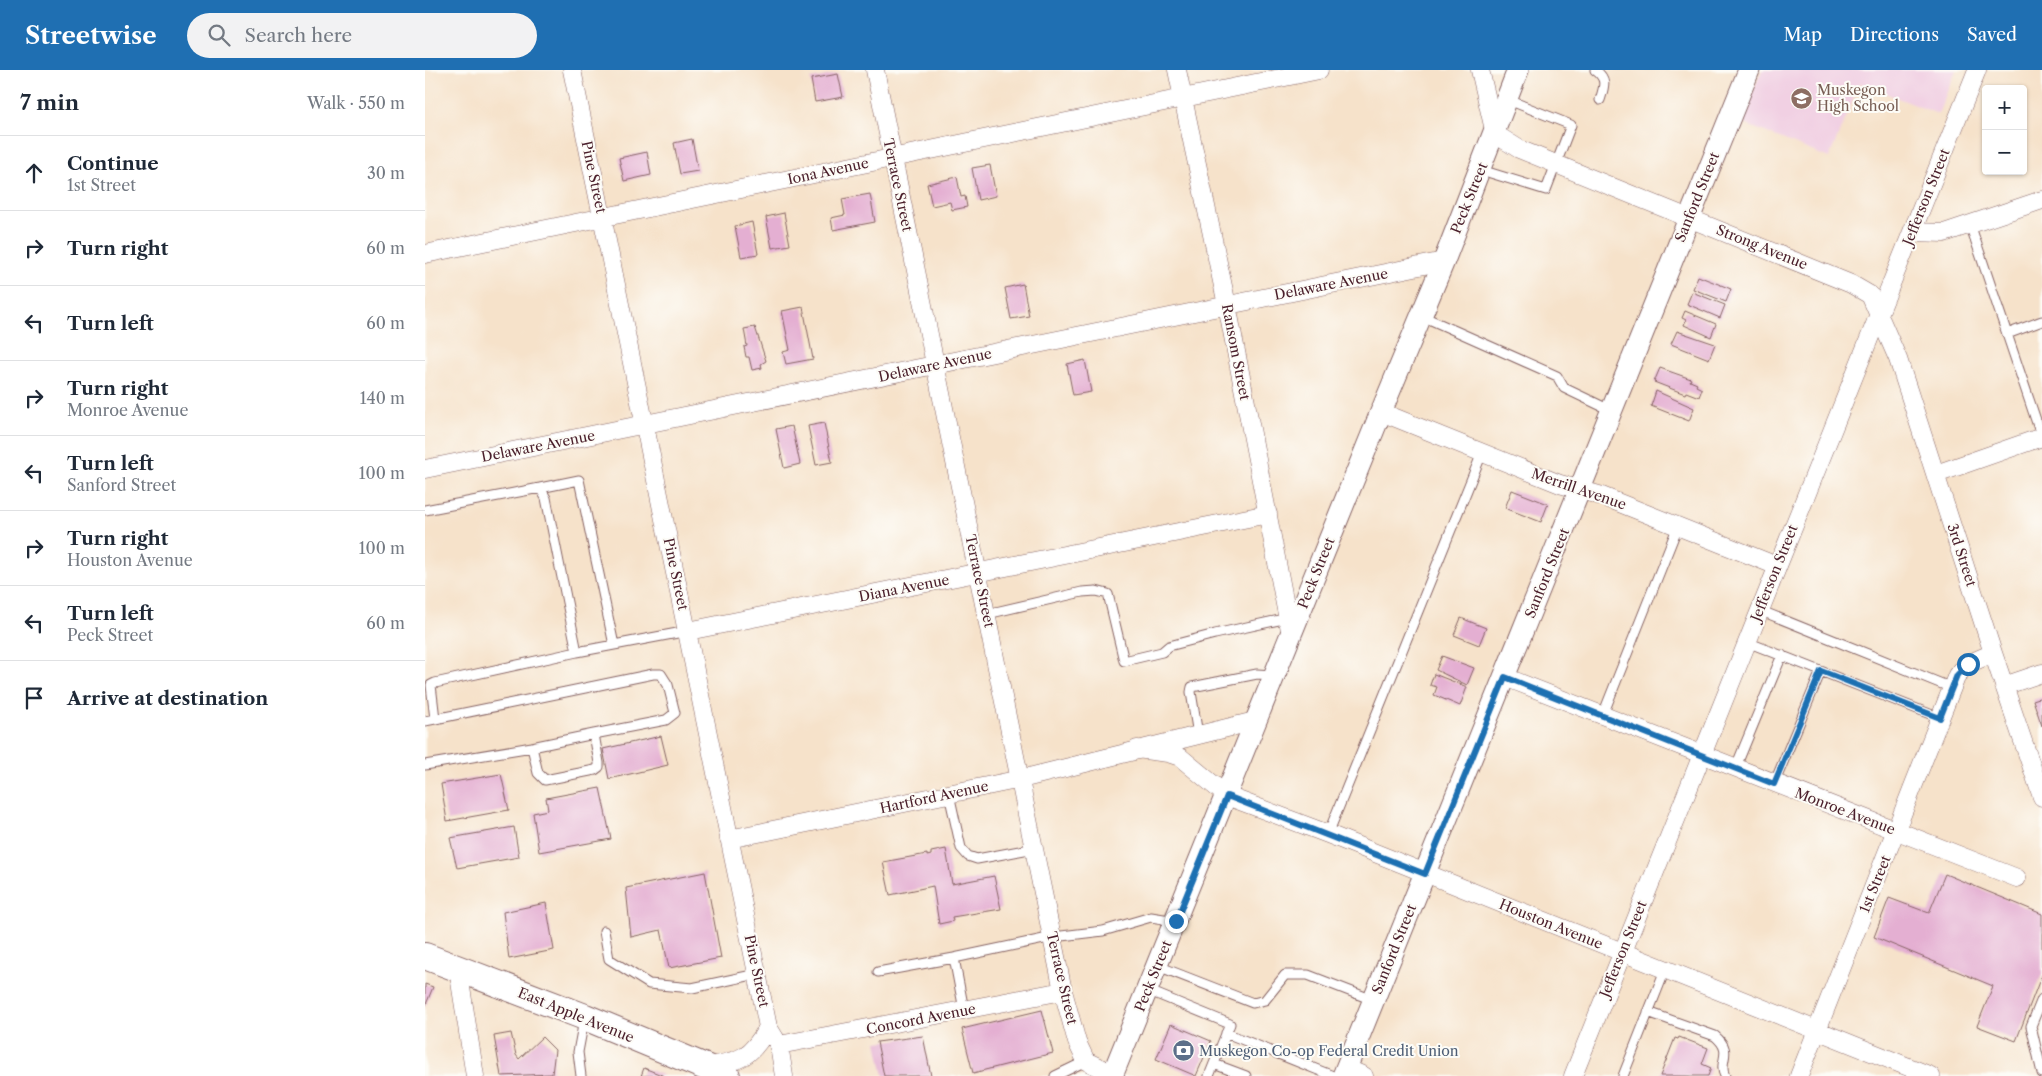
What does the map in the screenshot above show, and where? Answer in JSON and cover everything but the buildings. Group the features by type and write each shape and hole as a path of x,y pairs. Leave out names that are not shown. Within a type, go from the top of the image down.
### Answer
{"main road":[{"name":"East Apple Avenue","path":"425,956 585,1017 716,1072"}],"street":[{"name":"Pine Street","path":"573,70 768,1027 779,1045 784,1076"},
{"name":"Terrace Street","path":"875,70 1063,991 1077,1042 1086,1061"},
{"name":"Ransom Street","path":"1177,70 1227,304 1290,627"},
{"name":"Iona Avenue","path":"425,254 1319,70"},
{"path":"1480,70 1495,134"},
{"name":"Peck Street","path":"1115,1075 1147,990 1227,796 1274,675 1290,627 1422,316 1481,170 1518,70"},
{"name":"Sanford Street","path":"1346,1074 1374,1000 1749,70"},
{"name":"Jefferson Street","path":"1573,1076 1977,70"},
{"name":"Strong Avenue","path":"1495,134 1519,148 1851,284 1870,295 1879,314"},
{"path":"1913,232 1944,233 2042,200"},
{"name":"Delaware Avenue","path":"425,469 1444,261"},
{"name":"3rd Street","path":"1879,314 1898,359 1993,653 2041,794"},
{"name":"Merrill Avenue","path":"1381,412 1560,484 1581,489 1777,566"},
{"path":"1936,474 2042,437"},
{"name":"Diana Avenue","path":"688,631 1268,514"},
{"name":"1st Street","path":"1799,1076 1960,670 1968,664 1993,653"},
{"path":"2004,686 2042,673"},
{"name":"Monroe Avenue","path":"1505,677 1701,756 2017,878"},
{"name":"Hartford Avenue","path":"729,839 1021,779 1255,721"},
{"name":"Hartford Avenue","path":"1137,749 1168,753 1179,757 1227,796"},
{"name":"Houston Avenue","path":"1227,796 1328,834 1931,1076"},
{"path":"458,969 475,1076"},
{"name":"Concord Avenue","path":"779,1045 1063,991"},
{"path":"716,1072 746,1056 757,1046 768,1027"},
{"path":"1086,1061 1115,1075"}],"lane":[{"path":"1595,70 1603,77 1605,84 1600,100"},
{"path":"1481,170 1546,190 1571,126 1506,99"},
{"path":"1970,224 2042,437"},
{"path":"1422,316 1557,376 1564,388 1612,411"},
{"path":"2007,334 2042,321"},
{"path":"1328,834 1481,453"},
{"path":"425,510 579,480 614,645"},
{"path":"540,488 546,498 577,652"},
{"path":"1602,717 1677,526"},
{"path":"987,614 1082,592 1096,591 1108,594 1124,661 1162,652 1169,646 1206,636 1290,627"},
{"path":"1759,610 1952,688"},
{"path":"435,719 428,684 577,652 688,631"},
{"path":"1747,642 1940,718"},
{"path":"1735,769 1782,655"},
{"path":"1774,784 1821,671"},
{"path":"425,721 653,674 661,674 671,696 675,713 671,718 532,747 425,765"},
{"path":"1198,735 1191,692 1192,687 1257,674 1274,675"},
{"path":"532,747 540,777 545,780 597,769 599,763 594,734"},
{"path":"949,794 961,848 968,856 977,859 1035,848"},
{"path":"878,972 1053,937 1103,931 1151,917 1176,921"},
{"path":"603,931 609,959 649,984 692,988 757,974"},
{"path":"954,958 964,1010"},
{"path":"1157,966 1253,1003 1265,1000 1285,975 1308,975 1374,1000"},
{"path":"1623,1076 1665,970"},
{"path":"1147,990 1228,1029 1346,1074"},
{"path":"2037,1076 2041,1069 2031,1026 2042,999"},
{"path":"1648,1012 1715,1036 1721,1042 1726,1052 1723,1072 1725,1076"},
{"path":"581,1076 578,1052 585,1017"},
{"path":"1209,1076 1228,1029"},
{"path":"1055,1076 1086,1061"},
{"path":"1214,1064 1246,1076"}],"shaded area":[{"name":"Muskegon High School","path":"1762,70 1956,70 1938,114 1860,83 1829,158 1740,122"}],"place":[{"name":"Muskegon High School","path":"1801,98"},
{"name":"Muskegon Co-op Federal Credit Union","path":"1183,1051"}],"route":[{"path":"1176,921 1227,796 1328,834 1425,874 1505,677 1774,784 1821,671 1940,718 1957,675 1968,664"}]}
